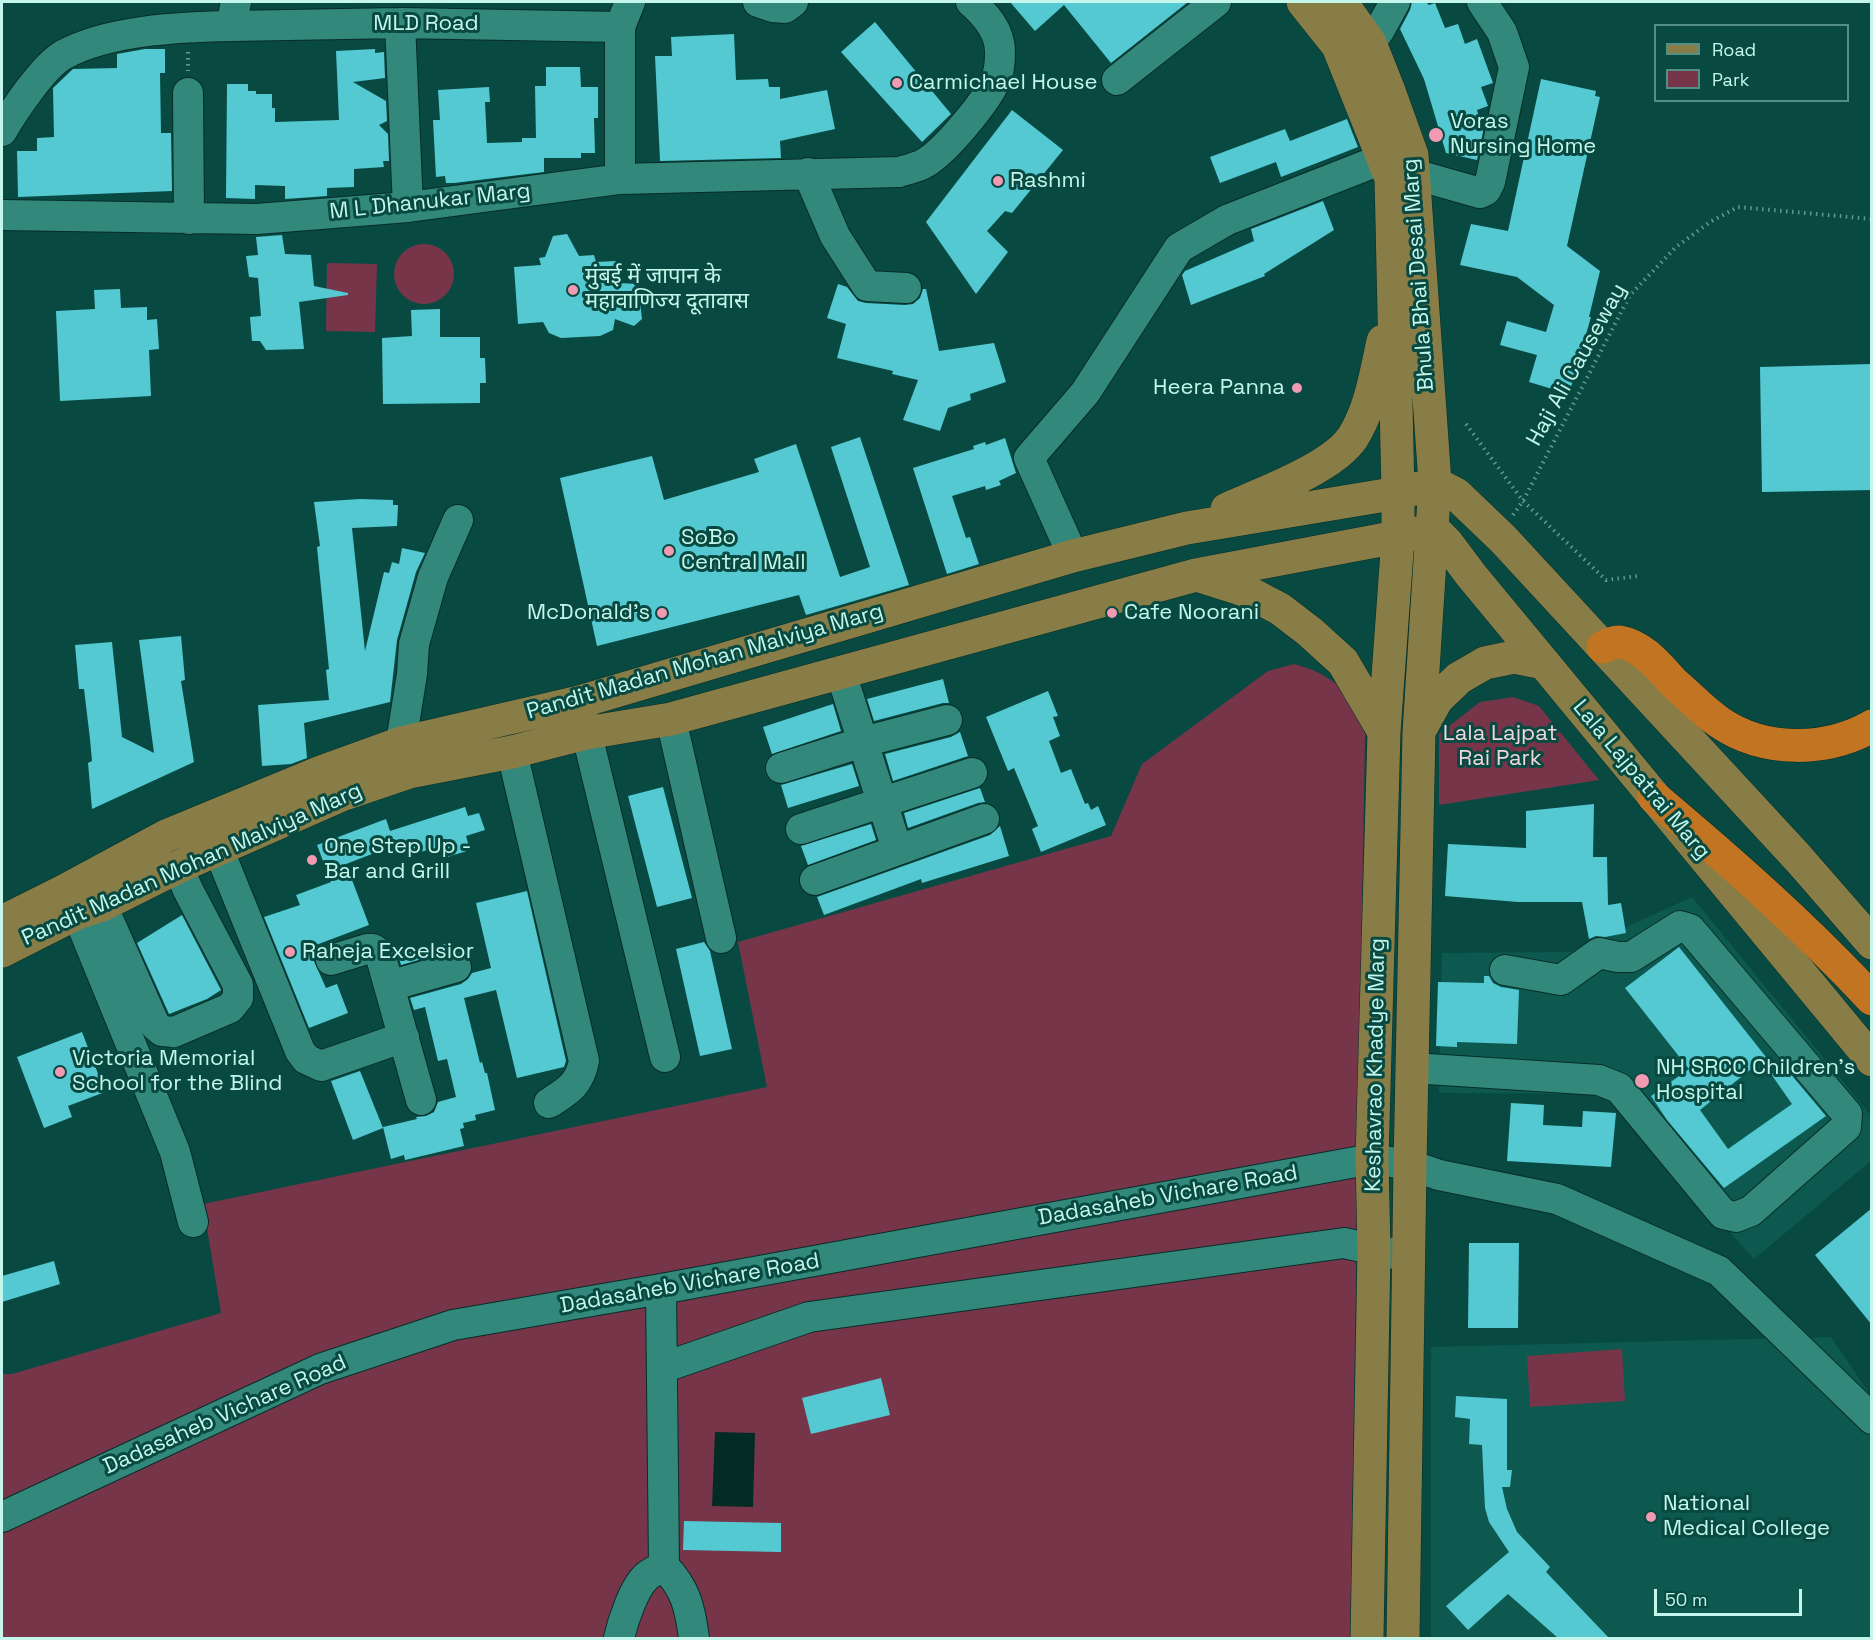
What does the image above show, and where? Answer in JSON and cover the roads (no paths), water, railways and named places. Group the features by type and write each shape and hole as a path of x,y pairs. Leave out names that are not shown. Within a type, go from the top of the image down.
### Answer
{"highway":[{"path":"1603,646 1618,641 1633,646 1645,654 1701,708 1720,723 1762,741 1786,746 1814,745 1841,740 1872,726"},
{"path":"1654,797 1754,882 1827,951 1872,999"}],"main road":[{"name":"Bhula Bhai Desai Marg","path":"1303,2 1338,46 1391,178 1398,493"},
{"name":"Bhula Bhai Desai Marg","path":"1341,2 1370,43 1412,155 1435,483 1433,529"},
{"path":"1187,528 1327,462 1352,438 1369,403 1395,287"},
{"path":"1435,483 1456,494 1503,539 1798,858 1872,943"},
{"name":"Pandit Madan Mohan Malviya Marg","path":"405,758 579,702 1073,556 1187,528 1398,493 1435,483"},
{"name":"Keshavrao Khadye Marg","path":"1367,1638 1374,1249 1372,1159 1384,732 1398,538 1398,493"},
{"path":"1398,538 1433,529"},
{"name":"Keshavrao Khadye Marg","path":"1403,1638 1419,732 1433,529"},
{"name":"Lala Lajpatrai Marg","path":"1433,529 1447,543 1872,1060"},
{"name":"Pandit Madan Mohan Malviya Marg","path":"2,922 89,898 178,867 212,834 321,772 405,758 512,752 586,733 671,719 1196,575 1398,538"},
{"path":"1196,575 1244,590 1280,609 1311,632 1342,662 1384,732"},
{"path":"889,610 902,656"},
{"path":"1419,732 1437,699 1459,678 1485,663 1514,657 1544,663"},
{"name":"Pandit Madan Mohan Malviya Marg","path":"2,951 89,898 166,836 212,834"}],"street":[{"path":"758,2 773,8 785,8 793,2"},
{"name":"M L Dhanukar Marg","path":"2,215 257,219 408,207 620,179 899,172 923,165 940,150 972,116 997,78 1000,50 994,27 987,16 972,2"},
{"path":"1117,80 1215,2"},
{"path":"1370,43 1395,2"},
{"path":"1413,174 1480,193 1486,190 1490,182 1514,67 1502,32 1482,2"},
{"name":"MLD Road","path":"2,130 32,86 62,56 109,38 188,27 233,14 400,23 625,14 620,179"},
{"path":"400,23 408,207"},
{"path":"188,93 189,219"},
{"path":"1073,556 1029,458 1079,400 1179,248 1227,220 1384,158"},
{"path":"808,173 835,236 867,286 906,288"},
{"path":"405,758 414,644 433,577 458,520"},
{"path":"841,673 897,849"},
{"path":"579,702 665,1057"},
{"path":"671,719 721,938"},
{"path":"781,768 863,742 947,720"},
{"path":"512,752 584,1061 576,1083 549,1103"},
{"path":"801,829 972,773"},
{"path":"815,880 984,819"},
{"path":"212,834 300,1051 306,1059 321,1066 404,1037"},
{"path":"89,898 155,1025 162,1030 174,1032 230,1008 238,998 238,985 178,867"},
{"path":"89,898 175,1152 194,1222"},
{"path":"1412,1068 1599,1080 1619,1088 1723,1214 1736,1217 1751,1211 1846,1127 1847,1114 1690,929 1680,926 1631,957 1599,953 1561,980 1505,970"},
{"path":"331,960 367,949 380,954 421,1100"},
{"path":"389,986 456,967"},
{"name":"Dadasaheb Vichare Road","path":"2,1517 320,1369 453,1325 1372,1159 1410,1165 1439,1174 1557,1199 1719,1271 1872,1419"},
{"path":"662,1368 809,1317 1344,1243 1409,1257"},
{"path":"661,1289 664,1566 675,1578 687,1600 694,1638"},
{"path":"619,1638 622,1624 646,1577 664,1566"}],"place":[{"name":"Carmichael House","path":"897,83"},
{"name":"Voras Nursing Home","path":"1436,135"},
{"name":"Rashmi","path":"998,181"},
{"name":"मुंबई में जापान के महावाणिज्य दूतावास","path":"573,290"},
{"name":"Heera Panna","path":"1297,388"},
{"name":"SoBo Central Mall","path":"669,551"},
{"name":"McDonald's","path":"662,613"},
{"name":"Cafe Noorani","path":"1112,613"},
{"name":"One Step Up - Bar and Grill","path":"312,860"},
{"name":"Raheja Excelsior","path":"290,952"},
{"name":"Victoria Memorial School for the Blind","path":"60,1072"},
{"name":"NH SRCC Children's Hospital","path":"1642,1081"},
{"name":"National Medical College","path":"1651,1517"}],"park label":[{"name":"Lala Lajpat Rai Park","path":"1500,746"}]}
